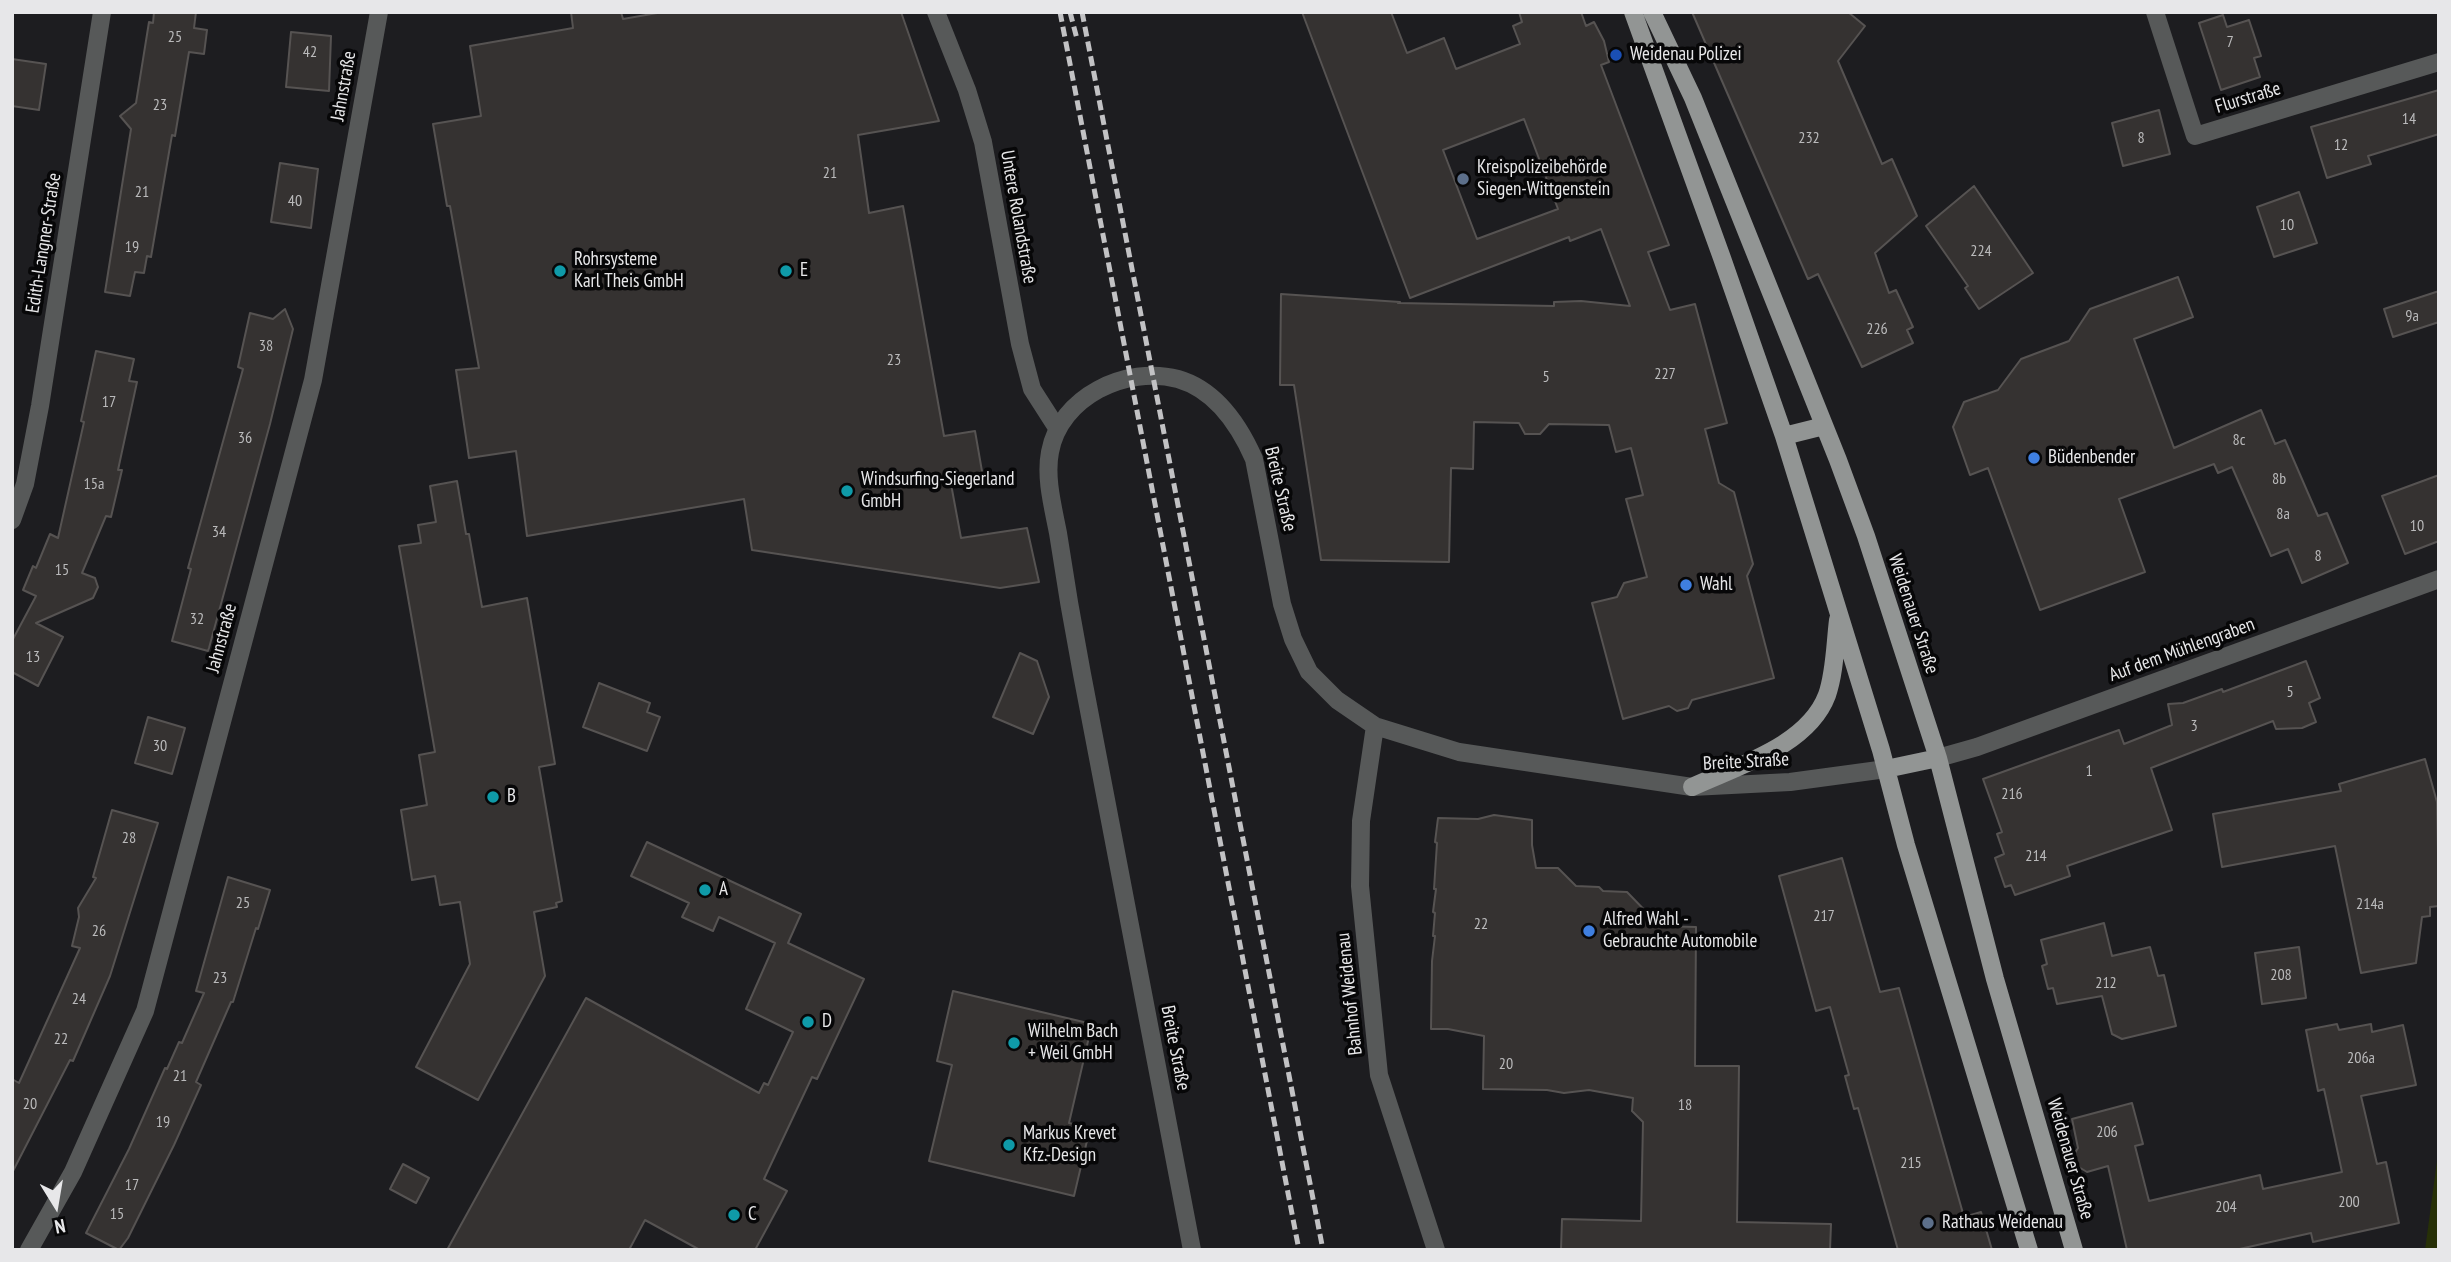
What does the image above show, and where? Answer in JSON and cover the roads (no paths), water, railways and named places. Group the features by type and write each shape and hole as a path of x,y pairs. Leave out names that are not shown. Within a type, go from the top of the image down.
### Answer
{"main road":[{"path":"1633,12 1784,436 2029,1250"},
{"name":"Weidenauer Straße","path":"1652,12 1693,98 1866,536 1938,758 1996,979 2074,1250"},
{"path":"1722,258 1753,248"},
{"path":"1784,436 1824,426"},
{"path":"1692,786 1788,743 1812,722 1827,695 1838,613"},
{"path":"1886,769 1938,758"}],"street":[{"name":"Edith-Langner-Straße","path":"12,520 25,484 40,406 102,12"},
{"name":"Jahnstraße","path":"29,1250 73,1171 145,1011 313,380 379,12"},
{"name":"Untere Rolandstraße","path":"936,12 967,90 983,142 1020,344 1032,389 1061,421"},
{"name":"Flurstraße","path":"2155,12 2195,136 2439,62"},
{"name":"Breite Straße","path":"1192,1250 1068,598 1050,483 1050,453 1061,421 1078,402 1112,382 1154,375 1198,386 1215,400 1245,438 1254,459 1282,604 1293,639 1309,672 1337,700 1376,726 1459,752 1692,786 1790,782 1886,769"},
{"name":"Auf dem Mühlengraben","path":"1938,758 1977,747 2439,579"},
{"name":"Bahnhof Weidenau","path":"1376,726 1361,821 1360,886 1379,1075 1436,1250"}],"railway":[{"path":"1060,12 1299,1250"},
{"path":"1070,12 1077,39"},
{"path":"1082,12 1323,1250"}],"place":[{"name":"Weidenau Polizei","path":"1616,55"},
{"name":"Kreispolizeibehörde Siegen-Wittgenstein","path":"1463,179"},
{"name":"Rohrsysteme Karl Theis GmbH","path":"560,271"},
{"name":"E","path":"786,271"},
{"name":"Büdenbender","path":"2034,458"},
{"name":"Windsurfing-Siegerland GmbH","path":"847,491"},
{"name":"Wahl","path":"1686,585"},
{"name":"B","path":"493,797"},
{"name":"A","path":"705,890"},
{"name":"Alfred Wahl - Gebrauchte Automobile","path":"1589,931"},
{"name":"D","path":"808,1022"},
{"name":"Wilhelm Bach + Weil GmbH","path":"1014,1043"},
{"name":"Markus Krevet Kfz.-Design","path":"1009,1145"},
{"name":"C","path":"734,1215"},
{"name":"Rathaus Weidenau","path":"1928,1223"}]}
